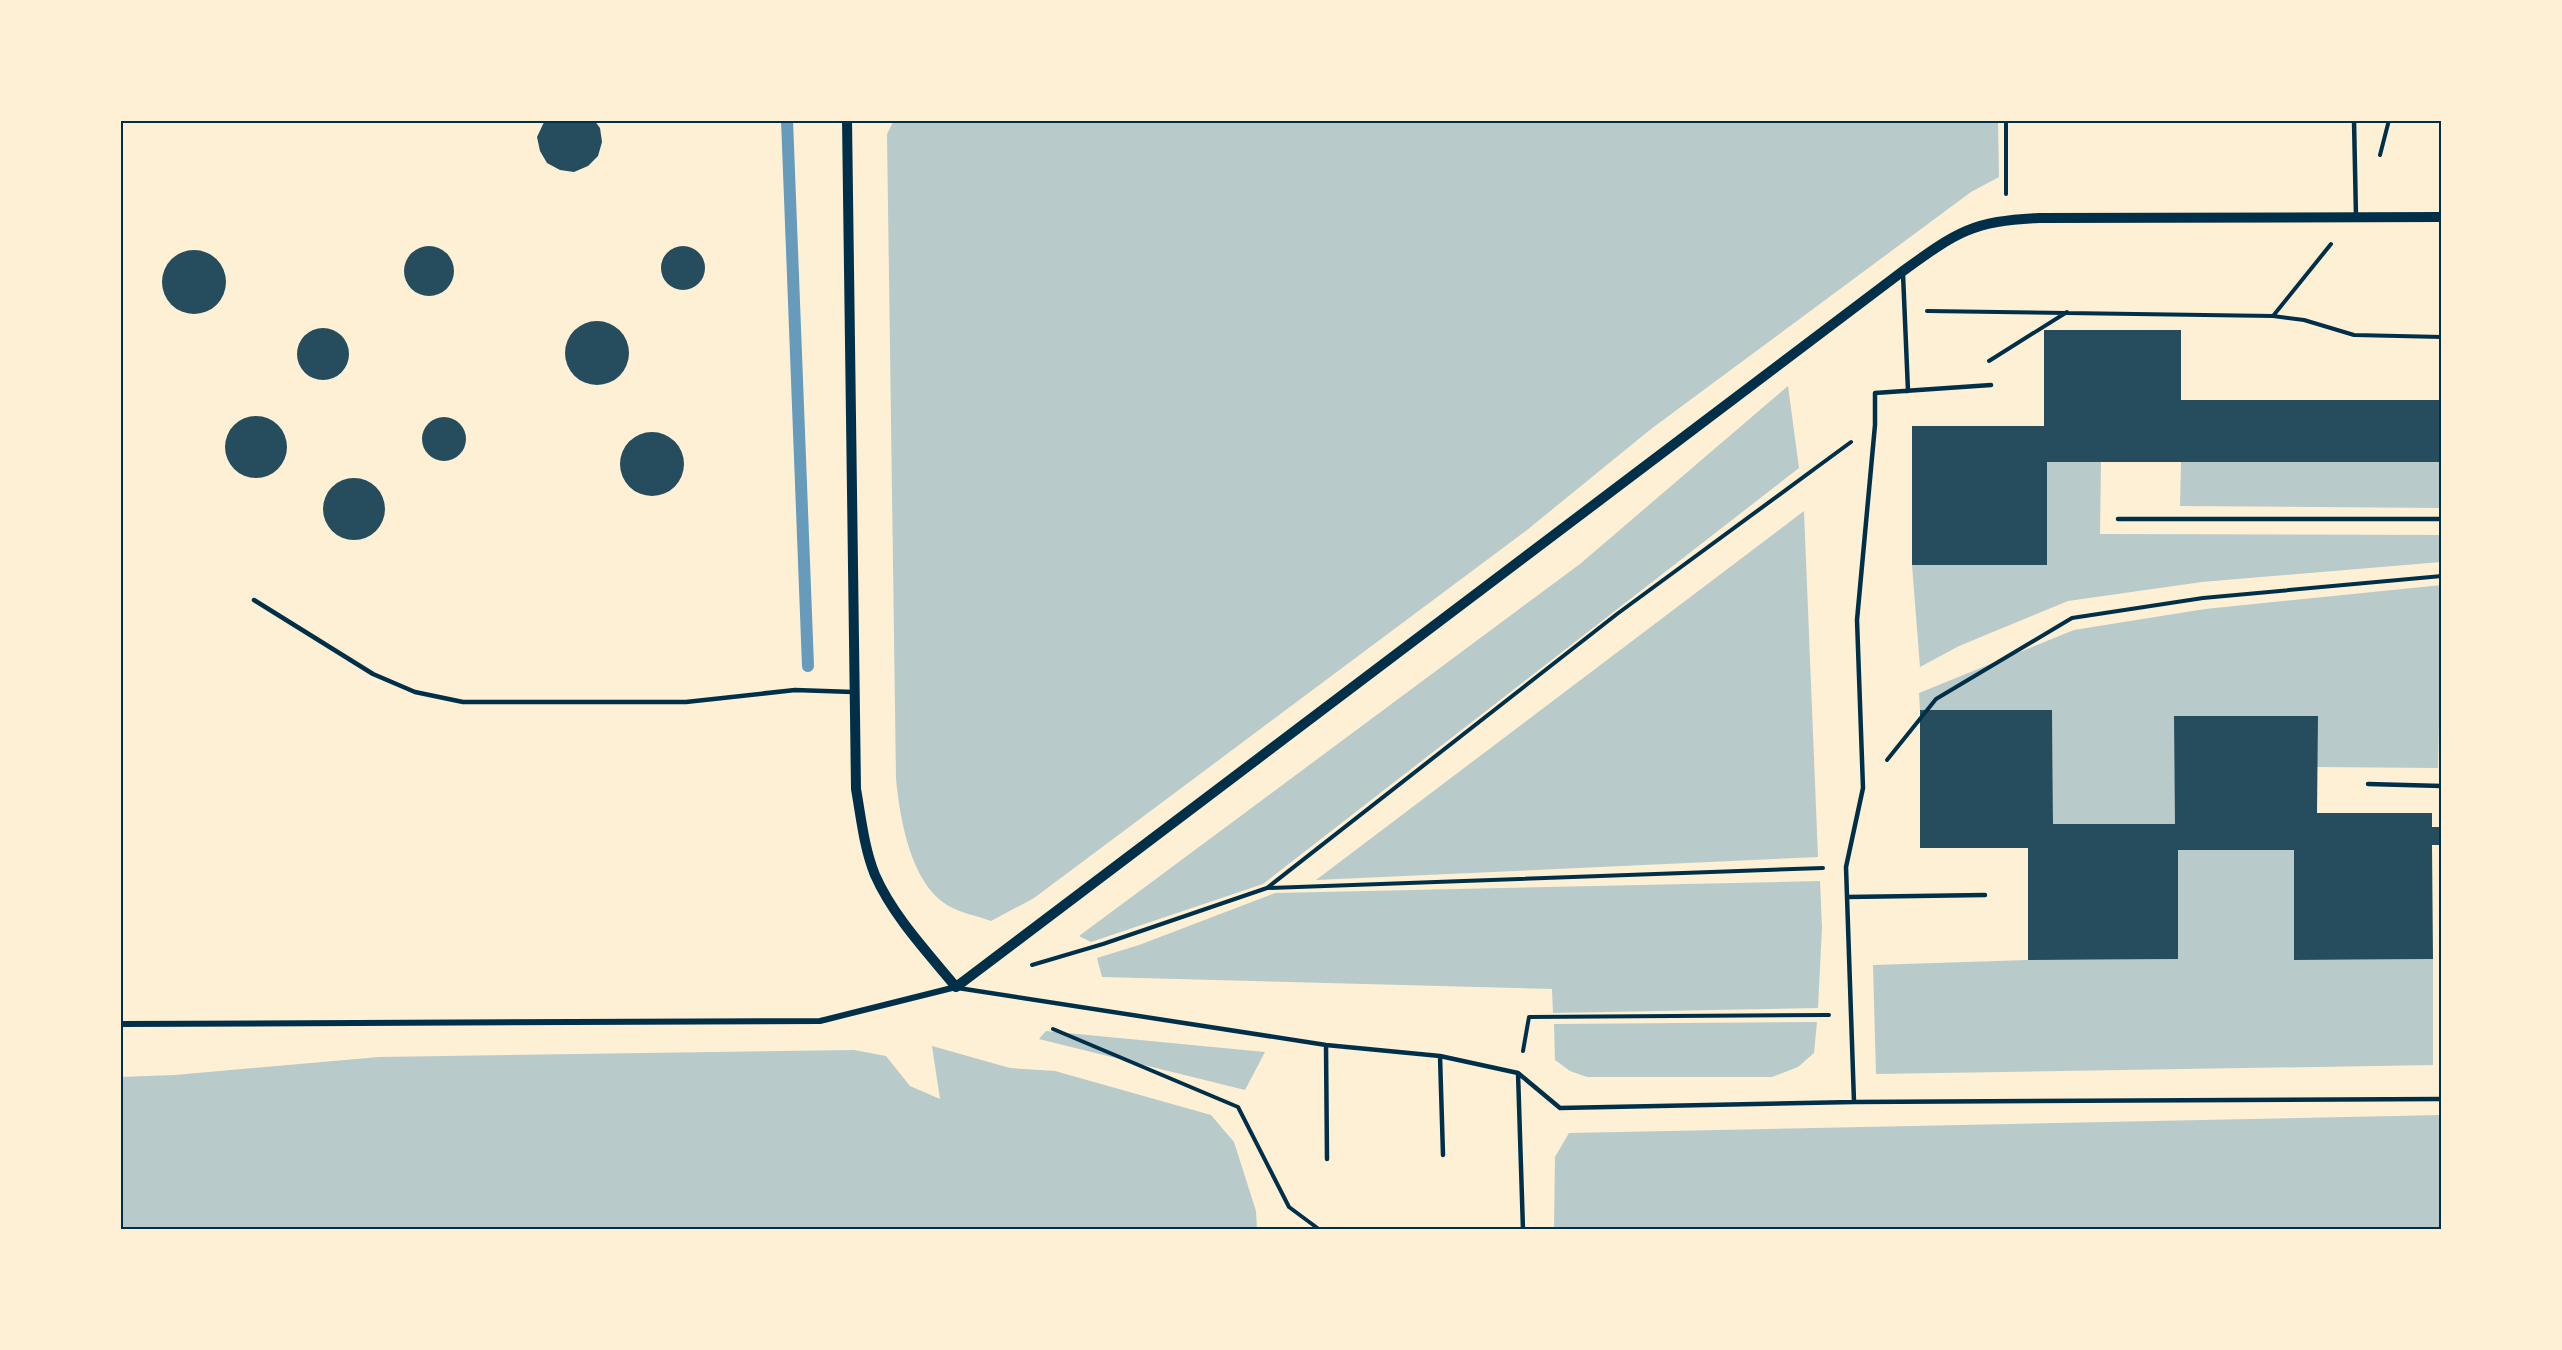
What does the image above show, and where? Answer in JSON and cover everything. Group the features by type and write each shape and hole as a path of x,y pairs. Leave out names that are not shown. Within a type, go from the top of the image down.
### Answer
{"street":[{"path":"847,120 856,789 864,834 876,875 912,933 956,987"},
{"path":"120,1024 820,1021 956,987 1903,271 1963,230 2007,219 2442,218"}],"lane":[{"path":"2354,120 2356,217"},
{"path":"1903,271 1908,391"},
{"path":"1854,1102 1846,867 1863,788 1857,620 1875,425 1875,393 1991,385"},
{"path":"2118,519 2442,519"},
{"path":"254,600 372,674 415,692 463,702 686,702 795,690 853,692"},
{"path":"2368,784 2442,786"},
{"path":"1847,897 1985,895"},
{"path":"956,987 1326,1045 1440,1056 1518,1073 1560,1108 1854,1102 2442,1100"},
{"path":"1326,1045 1327,1159"},
{"path":"1440,1056 1443,1155"},
{"path":"1518,1073 1523,1230"}],"path":[{"path":"2006,120 2007,219"},
{"path":"2273,316 2311,265 2356,217"},
{"path":"1905,311 2273,316 2304,320 2354,335 2442,337"},
{"path":"1988,362 2067,312"},
{"path":"1267,888 1617,614 1875,425"},
{"path":"1863,788 1936,699 2072,618 2204,598 2442,576"},
{"path":"1024,967 1103,944 1267,888 1846,867"},
{"path":"1518,1073 1528,1017 1851,1015"},
{"path":"1043,1024 1238,1107 1289,1207 1320,1230"}],"shaded area":[{"path":"894,120 1998,120 1999,177 1971,192 1651,429 1527,530 1034,898 991,921 952,908 934,895 924,881 909,848 904,830 896,779 887,134"},
{"path":"1788,386 1799,468 1263,884 1091,942 1079,936 1580,564"},
{"path":"2047,462 2101,462 2100,534 2442,535 2441,562 2202,582 2068,601 1959,646 1920,667 1912,565 2047,565"},
{"path":"2181,462 2442,462 2442,508 2180,506"},
{"path":"1804,511 1818,857 1316,880"},
{"path":"2442,585 2438,768 2317,767 2317,716 2175,716 2175,824 2053,824 2052,711 1920,710 1919,693 2074,630 2205,609"},
{"path":"2178,850 2294,850 2294,960 2433,959 2433,1065 1876,1074 1873,965 2028,960 2178,959"},
{"path":"1820,881 1822,927 1818,1008 1553,1013 1552,989 1102,977 1097,958 1139,945 1275,893"},
{"path":"1817,1022 1814,1053 1798,1067 1772,1077 1587,1077 1570,1071 1555,1060 1554,1024"},
{"path":"1046,1031 1265,1052 1245,1090 1039,1039"},
{"path":"932,1046 1010,1068 1055,1071 1211,1115 1234,1142 1256,1211 1257,1230 120,1230 120,1077 175,1075 379,1057 854,1050 886,1056 910,1086 940,1099"},
{"path":"2442,1115 2442,1230 1554,1230 1555,1157 1569,1133"}],"building":[{"path":"545,120 594,120 600,128 602,142 598,156 588,166 574,172 560,170 547,163 540,151 537,137"},
{"path":"424,246 434,246 447,253 454,266 454,276 447,289 434,296 424,296 415,292 408,285 404,276 404,266 408,257 415,250"},
{"path":"683,246 698,253 705,268 698,283 683,290 668,283 661,268 668,253"},
{"path":"194,250 212,255 217,259 221,264 226,282 221,300 217,305 212,309 194,314 176,309 171,305 167,300 162,282 167,264 171,259 176,255"},
{"path":"597,321 609,323 620,330 627,341 629,353 627,365 620,376 609,383 597,385 585,383 574,376 567,365 565,353 567,341 574,330 585,323"},
{"path":"323,328 333,330 341,336 347,344 349,354 347,364 341,372 333,378 323,380 313,378 305,372 299,364 297,354 299,344 305,336 313,330"},
{"path":"2044,330 2181,330 2181,400 2442,400 2442,462 2047,462 2047,565 1912,565 1912,426 2044,426"},
{"path":"256,416 278,425 287,447 278,469 256,478 234,469 225,447 234,425"},
{"path":"444,417 459,424 466,439 459,454 444,461 429,454 422,439 429,424"},
{"path":"652,432 670,437 675,441 679,446 684,464 679,482 675,487 670,491 652,496 634,491 629,487 625,482 620,464 625,446 629,441 634,437"},
{"path":"354,478 376,487 385,509 376,531 354,540 332,531 323,509 332,487"},
{"path":"1920,710 2052,710 2053,824 2175,824 2174,716 2318,716 2317,813 2432,813 2432,827 2442,827 2442,845 2432,845 2433,959 2294,960 2294,850 2178,850 2178,959 2028,960 2028,848 1920,848"}],"waterway":[{"path":"787,120 808,666"}]}
